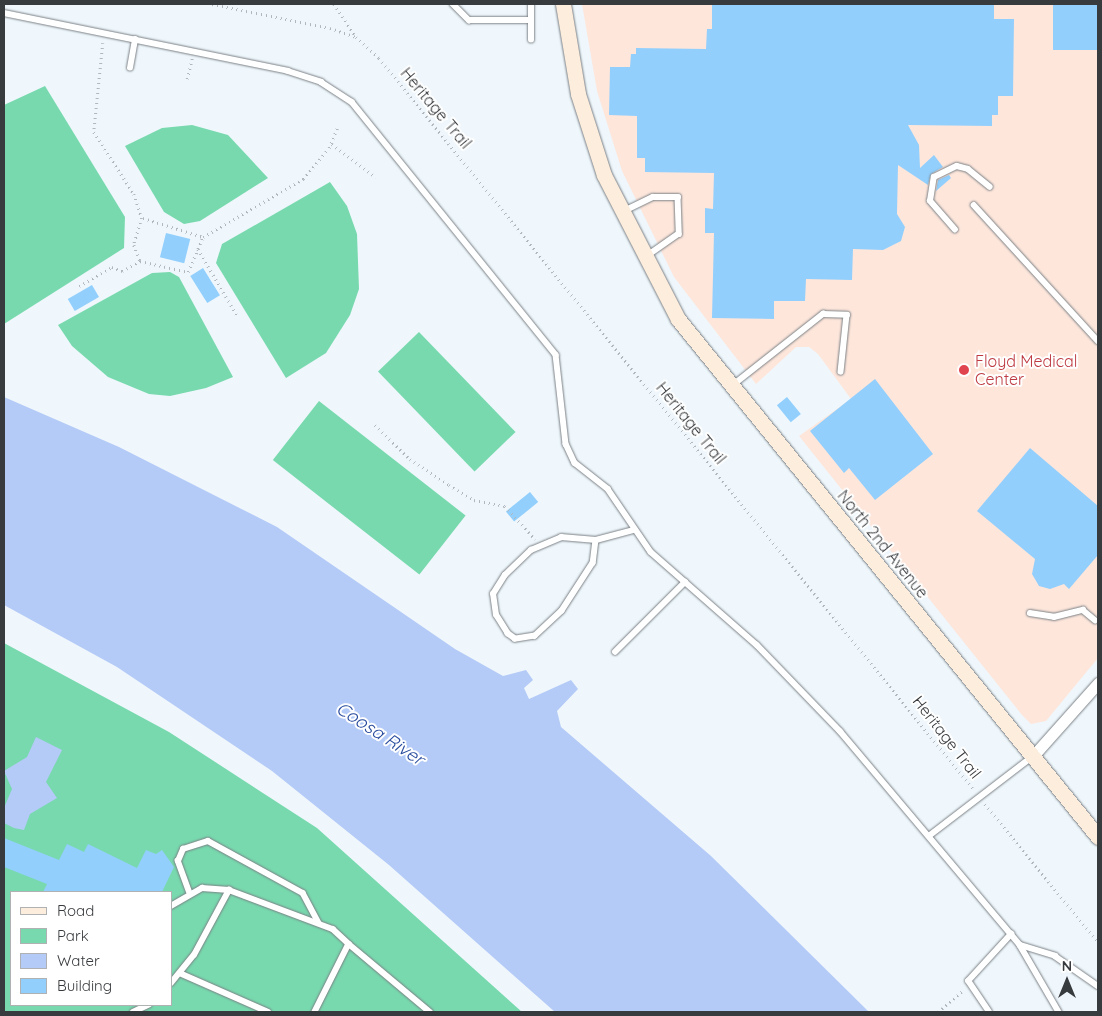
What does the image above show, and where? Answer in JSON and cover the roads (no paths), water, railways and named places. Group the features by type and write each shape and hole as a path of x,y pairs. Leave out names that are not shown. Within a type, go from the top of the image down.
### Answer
{"main road":[{"name":"North 2nd Avenue","path":"563,4 581,102 620,212 651,260 678,319 1098,838"}],"street":[{"path":"1033,756 1098,683"}],"lane":[{"path":"453,4 469,20 531,20"},
{"path":"531,4 531,40"},
{"path":"4,13 194,51 321,82 341,92 363,113 556,355 568,452 617,500 633,530 685,582 806,694 1020,945 1059,1012"},
{"path":"130,68 135,39"},
{"path":"955,230 930,201 934,177 957,166 968,169 990,187"},
{"path":"620,212 653,197 678,197 679,234 651,260"},
{"path":"974,205 1098,341"},
{"path":"731,386 823,314 847,315 841,372"},
{"path":"596,540 593,563 562,611 535,636 515,639 496,615 494,594 505,575 540,544 570,536 596,540 633,530"},
{"path":"615,652 685,582"},
{"path":"1030,613 1054,617 1083,610 1096,620"},
{"path":"929,836 1033,756"},
{"path":"189,892 178,861 180,855 191,843 208,841 303,892 319,923 349,944 430,1012"},
{"path":"172,982 182,974 228,890"},
{"path":"172,905 189,892 228,890 302,921 319,923"},
{"path":"989,1012 968,985 973,973 1011,934"},
{"path":"315,1012 349,944"},
{"path":"1020,945 1055,956 1098,986"},
{"path":"182,974 268,1012"},
{"path":"134,1012 147,1008"}],"water":[{"name":"Coosa River","path":"4,397 119,447 277,527 455,649 503,676 526,670 533,680 524,688 529,699 571,680 578,689 557,711 561,727 711,856 869,1012 555,1012 389,865 272,771 117,667 4,605"},
{"path":"36,737 62,750 46,782 57,798 30,814 24,830 4,823 4,808 12,789 4,771 27,757"}],"place":[{"name":"Floyd Medical Center","path":"964,370"}]}
